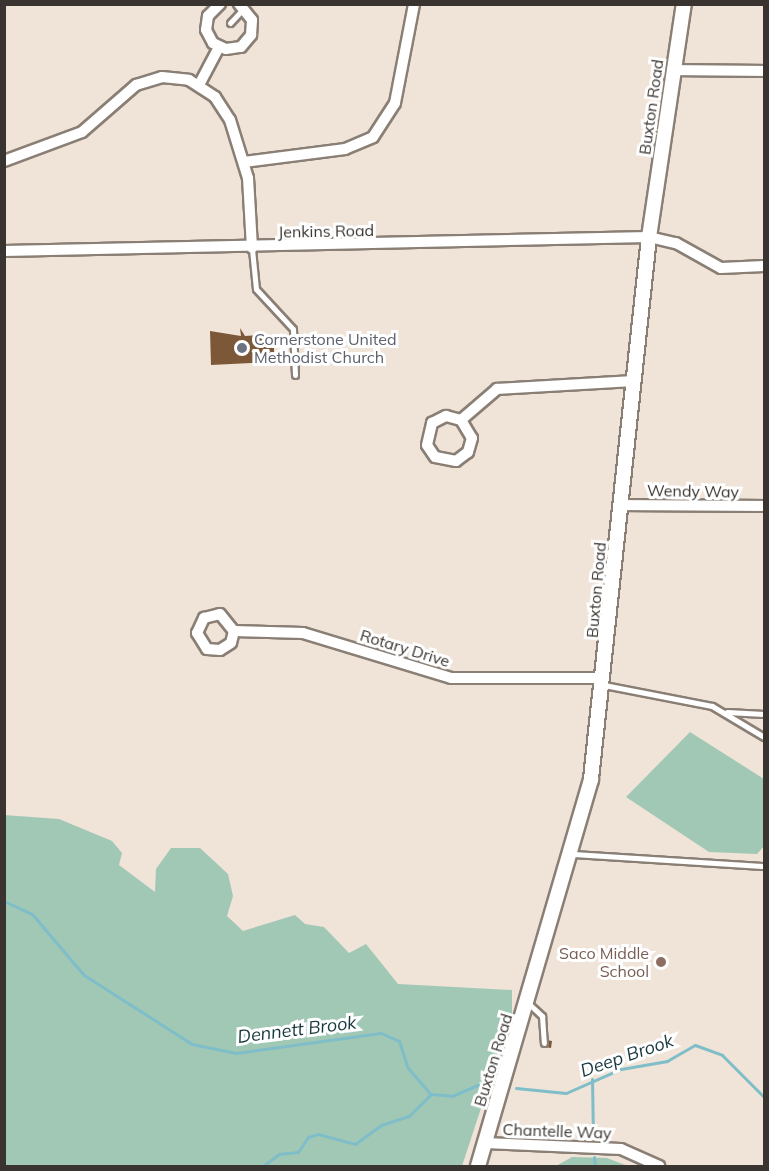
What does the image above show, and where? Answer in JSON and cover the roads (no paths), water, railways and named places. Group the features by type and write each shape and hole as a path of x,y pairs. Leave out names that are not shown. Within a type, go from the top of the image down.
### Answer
{"main road":[{"name":"Buxton Road","path":"478,1167 572,854 591,778 604,681 649,237 672,70 684,4"}],"street":[{"path":"220,4 206,23 209,37 219,47 241,46 251,35 252,20 242,6"},
{"path":"244,162 345,149 373,136 395,103 414,4"},
{"path":"199,85 219,47"},
{"path":"672,70 765,72"},
{"path":"6,158 82,132 130,89 149,80 170,77 199,85 225,110 244,162 252,248"},
{"name":"Jenkins Road","path":"4,251 252,248 649,237 676,243 721,268 765,267"},
{"path":"461,420 481,398 510,385 633,381"},
{"path":"446,416 461,420 472,438 468,452 449,462 435,457 426,437 432,423 446,416"},
{"name":"Wendy Way","path":"621,505 765,506"},
{"name":"Rotary Drive","path":"234,631 312,635 451,678 604,681"},
{"name":"Chantelle Way","path":"485,1143 621,1149 660,1167"}],"lane":[{"path":"230,23 242,6"},
{"path":"252,248 256,289 293,329 295,375"},
{"path":"604,681 666,693 725,711 765,714"},
{"path":"725,711 765,737"},
{"path":"572,854 765,866"},
{"path":"527,1002 542,1016 544,1043"}],"waterway":[{"name":"Dennett Brook","path":"4,901 32,914 84,975 192,1044 236,1053 381,1033 399,1041 408,1068 431,1094"},
{"name":"Deep Brook","path":"516,1088 566,1093 621,1069 667,1061 695,1045 722,1055 764,1097"},
{"path":"592,1079 593,1136"},
{"name":"Deep Brook","path":"263,1166 279,1154 298,1152 308,1137 318,1134 355,1144 381,1125 409,1116 431,1094 452,1096 489,1080"},
{"path":"594,1157 595,1166"}],"place":[{"name":"Cornerstone United Methodist Church","path":"242,348"},
{"name":"Saco Middle School","path":"661,962"}]}
